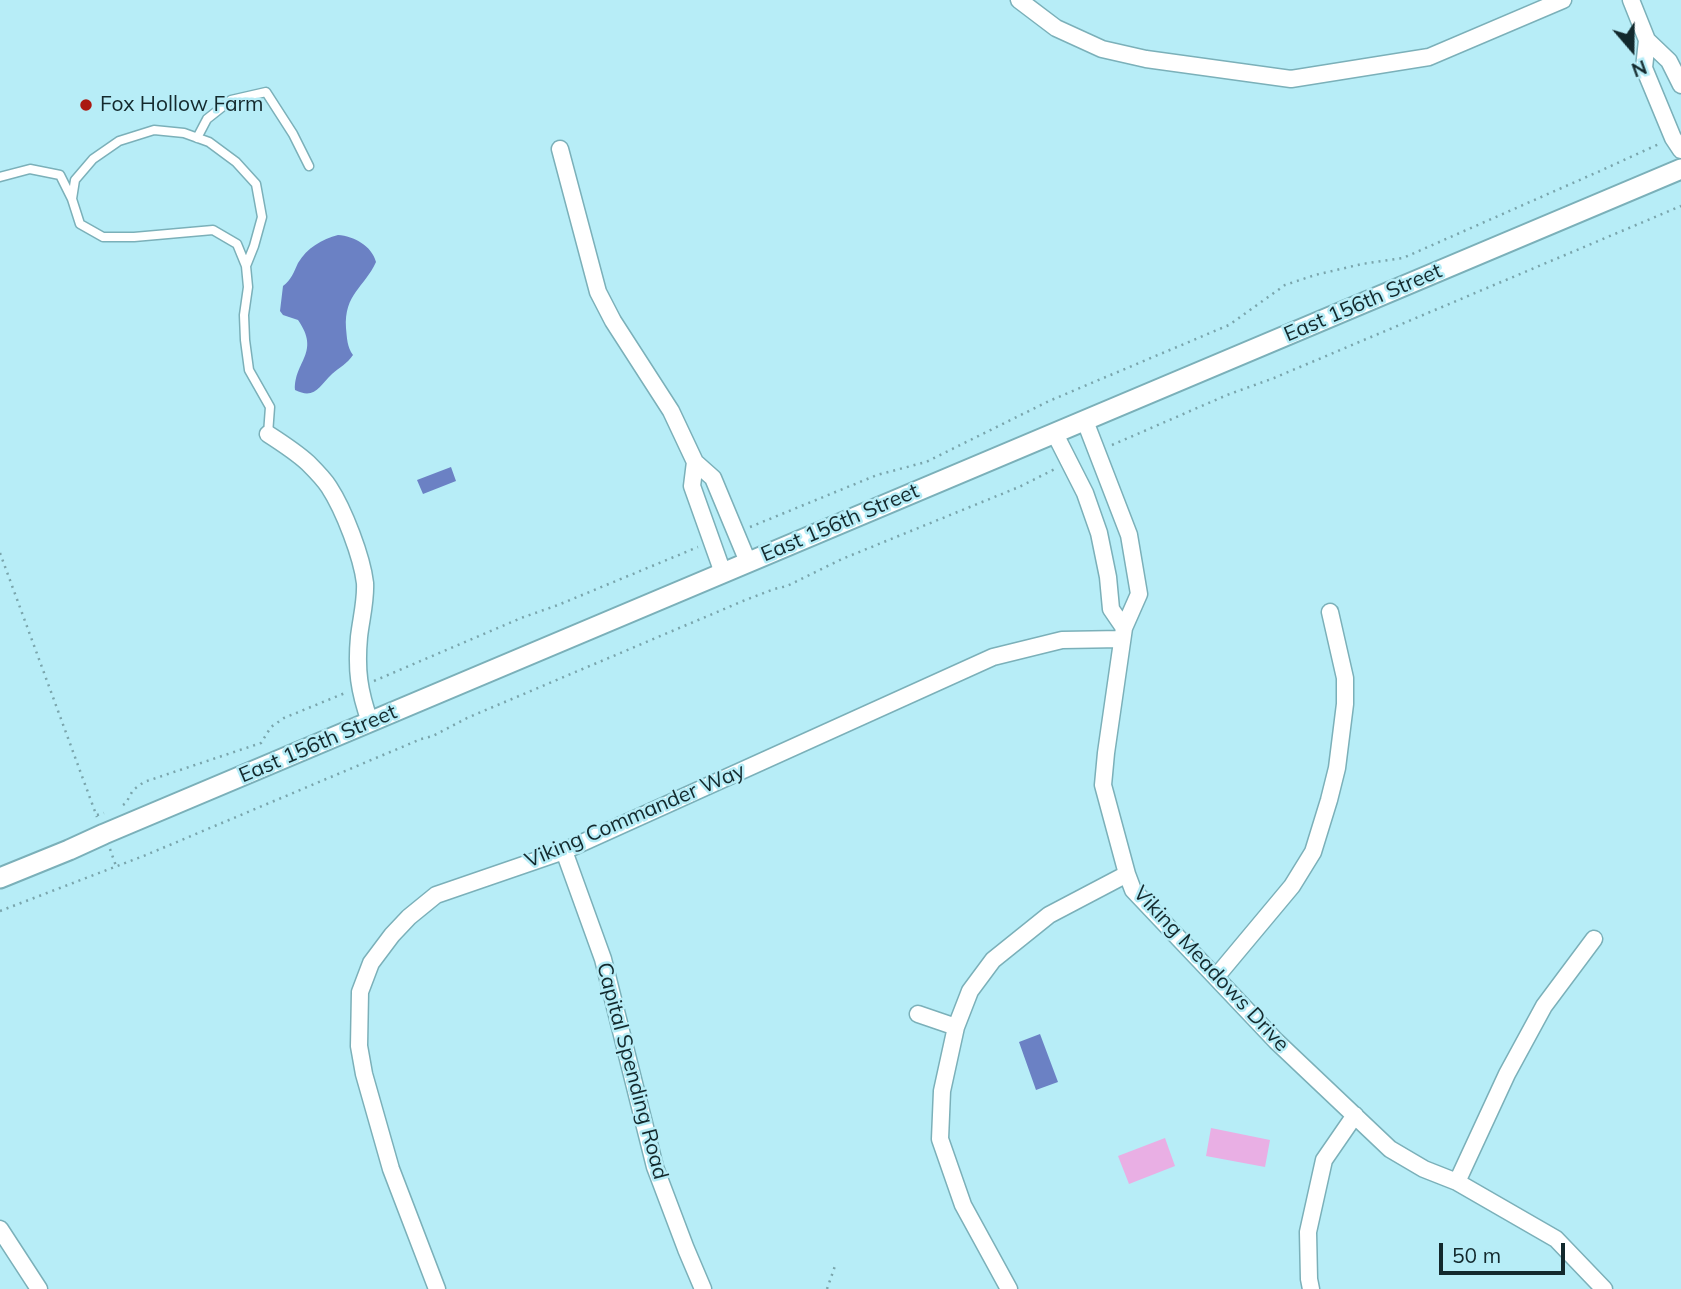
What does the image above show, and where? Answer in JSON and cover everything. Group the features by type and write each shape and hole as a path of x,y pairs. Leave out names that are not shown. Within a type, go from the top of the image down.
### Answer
{"street":[{"path":"1019,0 1056,28 1102,49 1146,59 1291,79 1429,57 1563,0"},
{"path":"1631,0 1647,40 1669,61 1681,85"},
{"path":"1647,40 1644,68 1677,144"},
{"path":"560,149 598,292 613,321 671,411 695,462 713,478 748,562"},
{"name":"East 156th Street","path":"0,878 1681,169"},
{"name":"Viking Meadows Drive","path":"1085,421 1129,535 1139,594 1123,633 1103,785 1133,890 1276,1041 1390,1149 1424,1169 1457,1182 1556,1239 1604,1289"},
{"path":"268,434 308,463 329,487 354,543 365,583 357,659 361,697 370,722"},
{"path":"1055,434 1085,493 1099,533 1111,608 1123,633"},
{"path":"695,462 692,486 723,573"},
{"path":"1216,977 1292,886 1313,852 1334,779 1345,704 1345,678 1330,611"},
{"name":"Viking Commander Way","path":"437,1289 391,1170 364,1074 359,1046 360,992 370,963 409,917 436,895 564,851 993,657 1062,640 1123,633"},
{"name":"Capital Spending Road","path":"564,851 603,959 655,1167 685,1249 703,1289"},
{"path":"1009,1289 963,1205 940,1139 942,1091 956,1027 970,990 993,960 1049,915 1127,874"},
{"path":"1457,1182 1507,1074 1544,1006 1594,939"},
{"path":"918,1014 956,1027"},
{"path":"1311,1289 1308,1232 1324,1160 1355,1115"},
{"path":"0,1229 39,1289"}],"lane":[{"path":"197,138 207,120 231,100 266,92 293,134 309,166"},
{"path":"72,199 75,180 93,159 119,141 154,130 184,133 209,142 236,162 256,184 262,217 246,266"},
{"path":"0,177 30,169 60,175 80,224 103,237 214,230 237,244 246,266 248,287 244,340 249,370 270,407 268,434"}],"path":[{"path":"735,533 877,475 926,462 1049,401 1229,325 1285,285 1362,264 1403,258 1600,172 1677,144"},
{"path":"1096,450 1681,206"},
{"path":"0,911 146,855 364,762 433,736 467,718 743,601 787,586 842,559 1019,487 1070,462"},
{"path":"121,807 133,790 144,782 261,743 271,727 284,718 711,541"},
{"path":"0,553 117,866"},
{"path":"97,815 109,811"},
{"path":"827,1289 835,1266"}],"shaded area":[{"path":"1211,1128 1270,1140 1265,1167 1206,1156"},
{"path":"1165,1138 1175,1166 1129,1184 1118,1156"}],"water":[{"path":"338,235 362,243 371,251 376,262 348,307 348,346 353,355 316,390 302,393 295,390 307,341 298,320 283,315 280,311 283,286 310,249"},
{"path":"451,467 456,481 423,494 417,480"},
{"path":"1040,1034 1058,1082 1036,1090 1019,1042"}],"place":[{"name":"Fox Hollow Farm","path":"86,105"}]}
